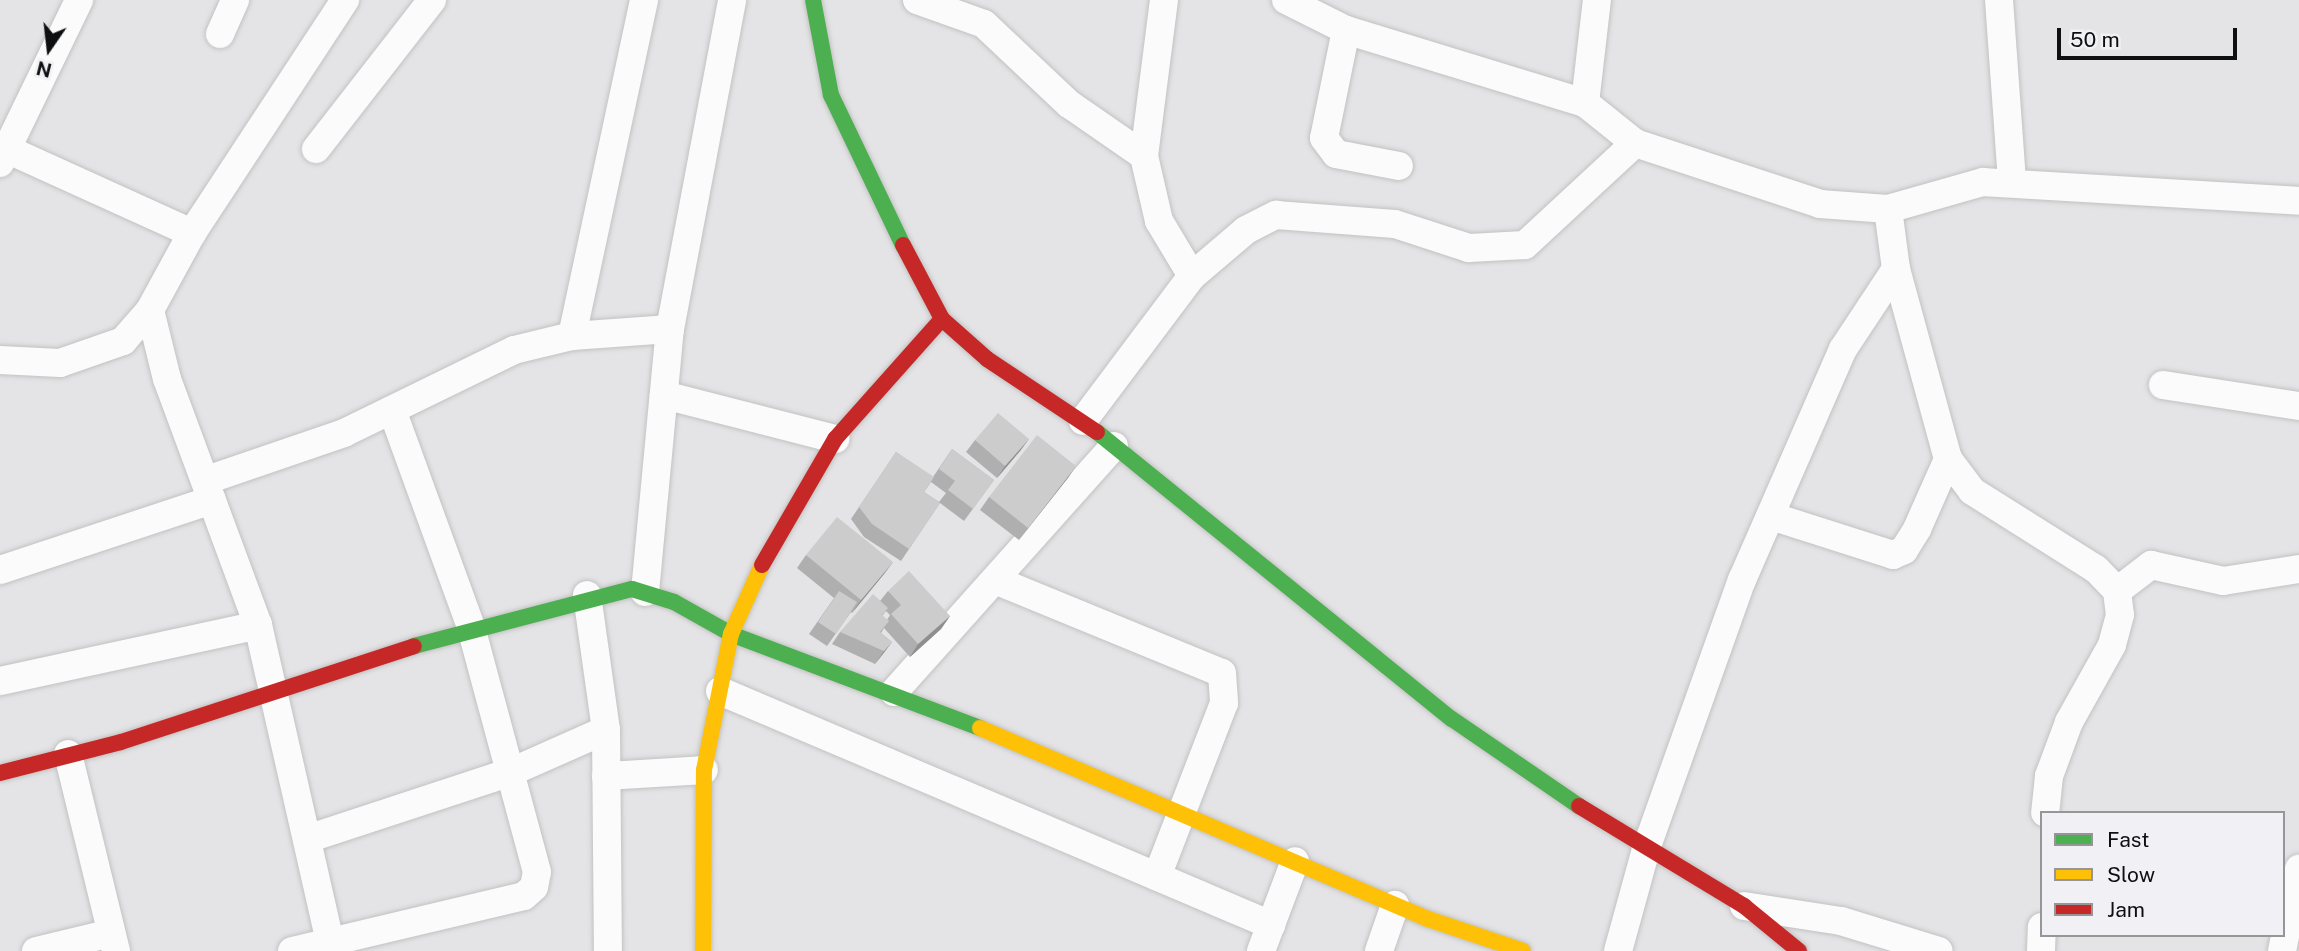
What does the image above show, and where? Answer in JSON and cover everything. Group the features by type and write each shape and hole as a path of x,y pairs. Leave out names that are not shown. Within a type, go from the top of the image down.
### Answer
{"street":[{"path":"79,0 2,153 192,233"},
{"path":"220,34 235,0"},
{"path":"0,360 60,363 97,355 123,341 150,310 192,233 345,0"},
{"path":"316,149 432,0"},
{"path":"572,336 644,0"},
{"path":"645,592 670,329 732,0"},
{"path":"813,0 831,95 849,143 942,318 988,359 1083,421 1451,719 1646,849 1744,906 1799,951"},
{"path":"917,0 984,24 1069,104 1144,156"},
{"path":"1164,0 1144,156 1159,221 1192,276"},
{"path":"1286,0 1346,30 1586,103 1635,143 1821,204 1888,209 1958,184 2012,182 2299,201"},
{"path":"1586,103 1597,0"},
{"path":"1999,0 2012,182"},
{"path":"1346,30 1324,138 1336,154 1399,166"},
{"path":"1083,421 1192,276 1246,230 1276,215 1395,224 1469,248 1525,245 1635,143"},
{"path":"1888,209 1896,269 1948,459 1972,491 2096,569 2117,591 2120,615 2112,645 2069,722 2049,776 2045,811"},
{"path":"1618,951 1646,849 1742,580 1774,517 1843,349 1896,269"},
{"path":"150,310 167,379 258,625 330,946"},
{"path":"703,951 704,770 731,634 770,547 835,439 942,318"},
{"path":"0,570 210,490 344,433 514,350 572,336 670,329"},
{"path":"2163,385 2299,405"},
{"path":"664,395 835,439"},
{"path":"292,951 330,946 524,896 534,887 537,872 471,627 392,410"},
{"path":"894,692 1114,446"},
{"path":"1774,517 1893,555 1911,540 1948,459"},
{"path":"2117,591 2151,565 2222,581 2299,569"},
{"path":"995,580 1204,660 1222,673 1224,703 1157,877"},
{"path":"0,773 274,691 471,627 587,596 645,592 731,634 894,692 1182,812 1487,945 1523,951"},
{"path":"587,596 606,730 608,951"},
{"path":"0,681 258,625"},
{"path":"720,691 1157,877 1266,938 1295,861"},
{"path":"307,839 511,772 606,730"},
{"path":"36,951 114,942 68,754"},
{"path":"606,776 704,770"},
{"path":"2285,937 2299,869"},
{"path":"1379,951 1395,905"},
{"path":"1744,906 1841,920 1939,951"}],"building":[{"path":"998,413 1029,439 1005,466 975,440"},
{"path":"1037,435 1076,466 1028,528 989,497"},
{"path":"952,449 994,480 973,509 948,490 955,481 939,469"},
{"path":"896,452 934,477 924,492 940,503 909,549 872,524 859,507"},
{"path":"837,517 893,562 861,600 806,555"},
{"path":"909,571 950,616 918,644 891,614 901,605 888,591"},
{"path":"839,591 857,602 836,634 818,622"},
{"path":"873,594 888,608 882,615 889,621 880,632 892,642 884,651 840,632"}],"traffic: fast":[{"path":"813,0 831,95 903,245"},
{"path":"1097,432 1452,719 1579,806"},
{"path":"414,646 632,589 674,602 731,634 980,728"}],"traffic: slow":[{"path":"703,951 704,770 731,634 762,565"},
{"path":"980,728 1428,919 1523,951"}],"traffic: jam":[{"path":"903,245 942,319 987,359 1097,432"},
{"path":"762,565 835,439 942,319"},
{"path":"0,773 121,742 414,646"},
{"path":"1579,806 1744,906 1799,951"}]}
